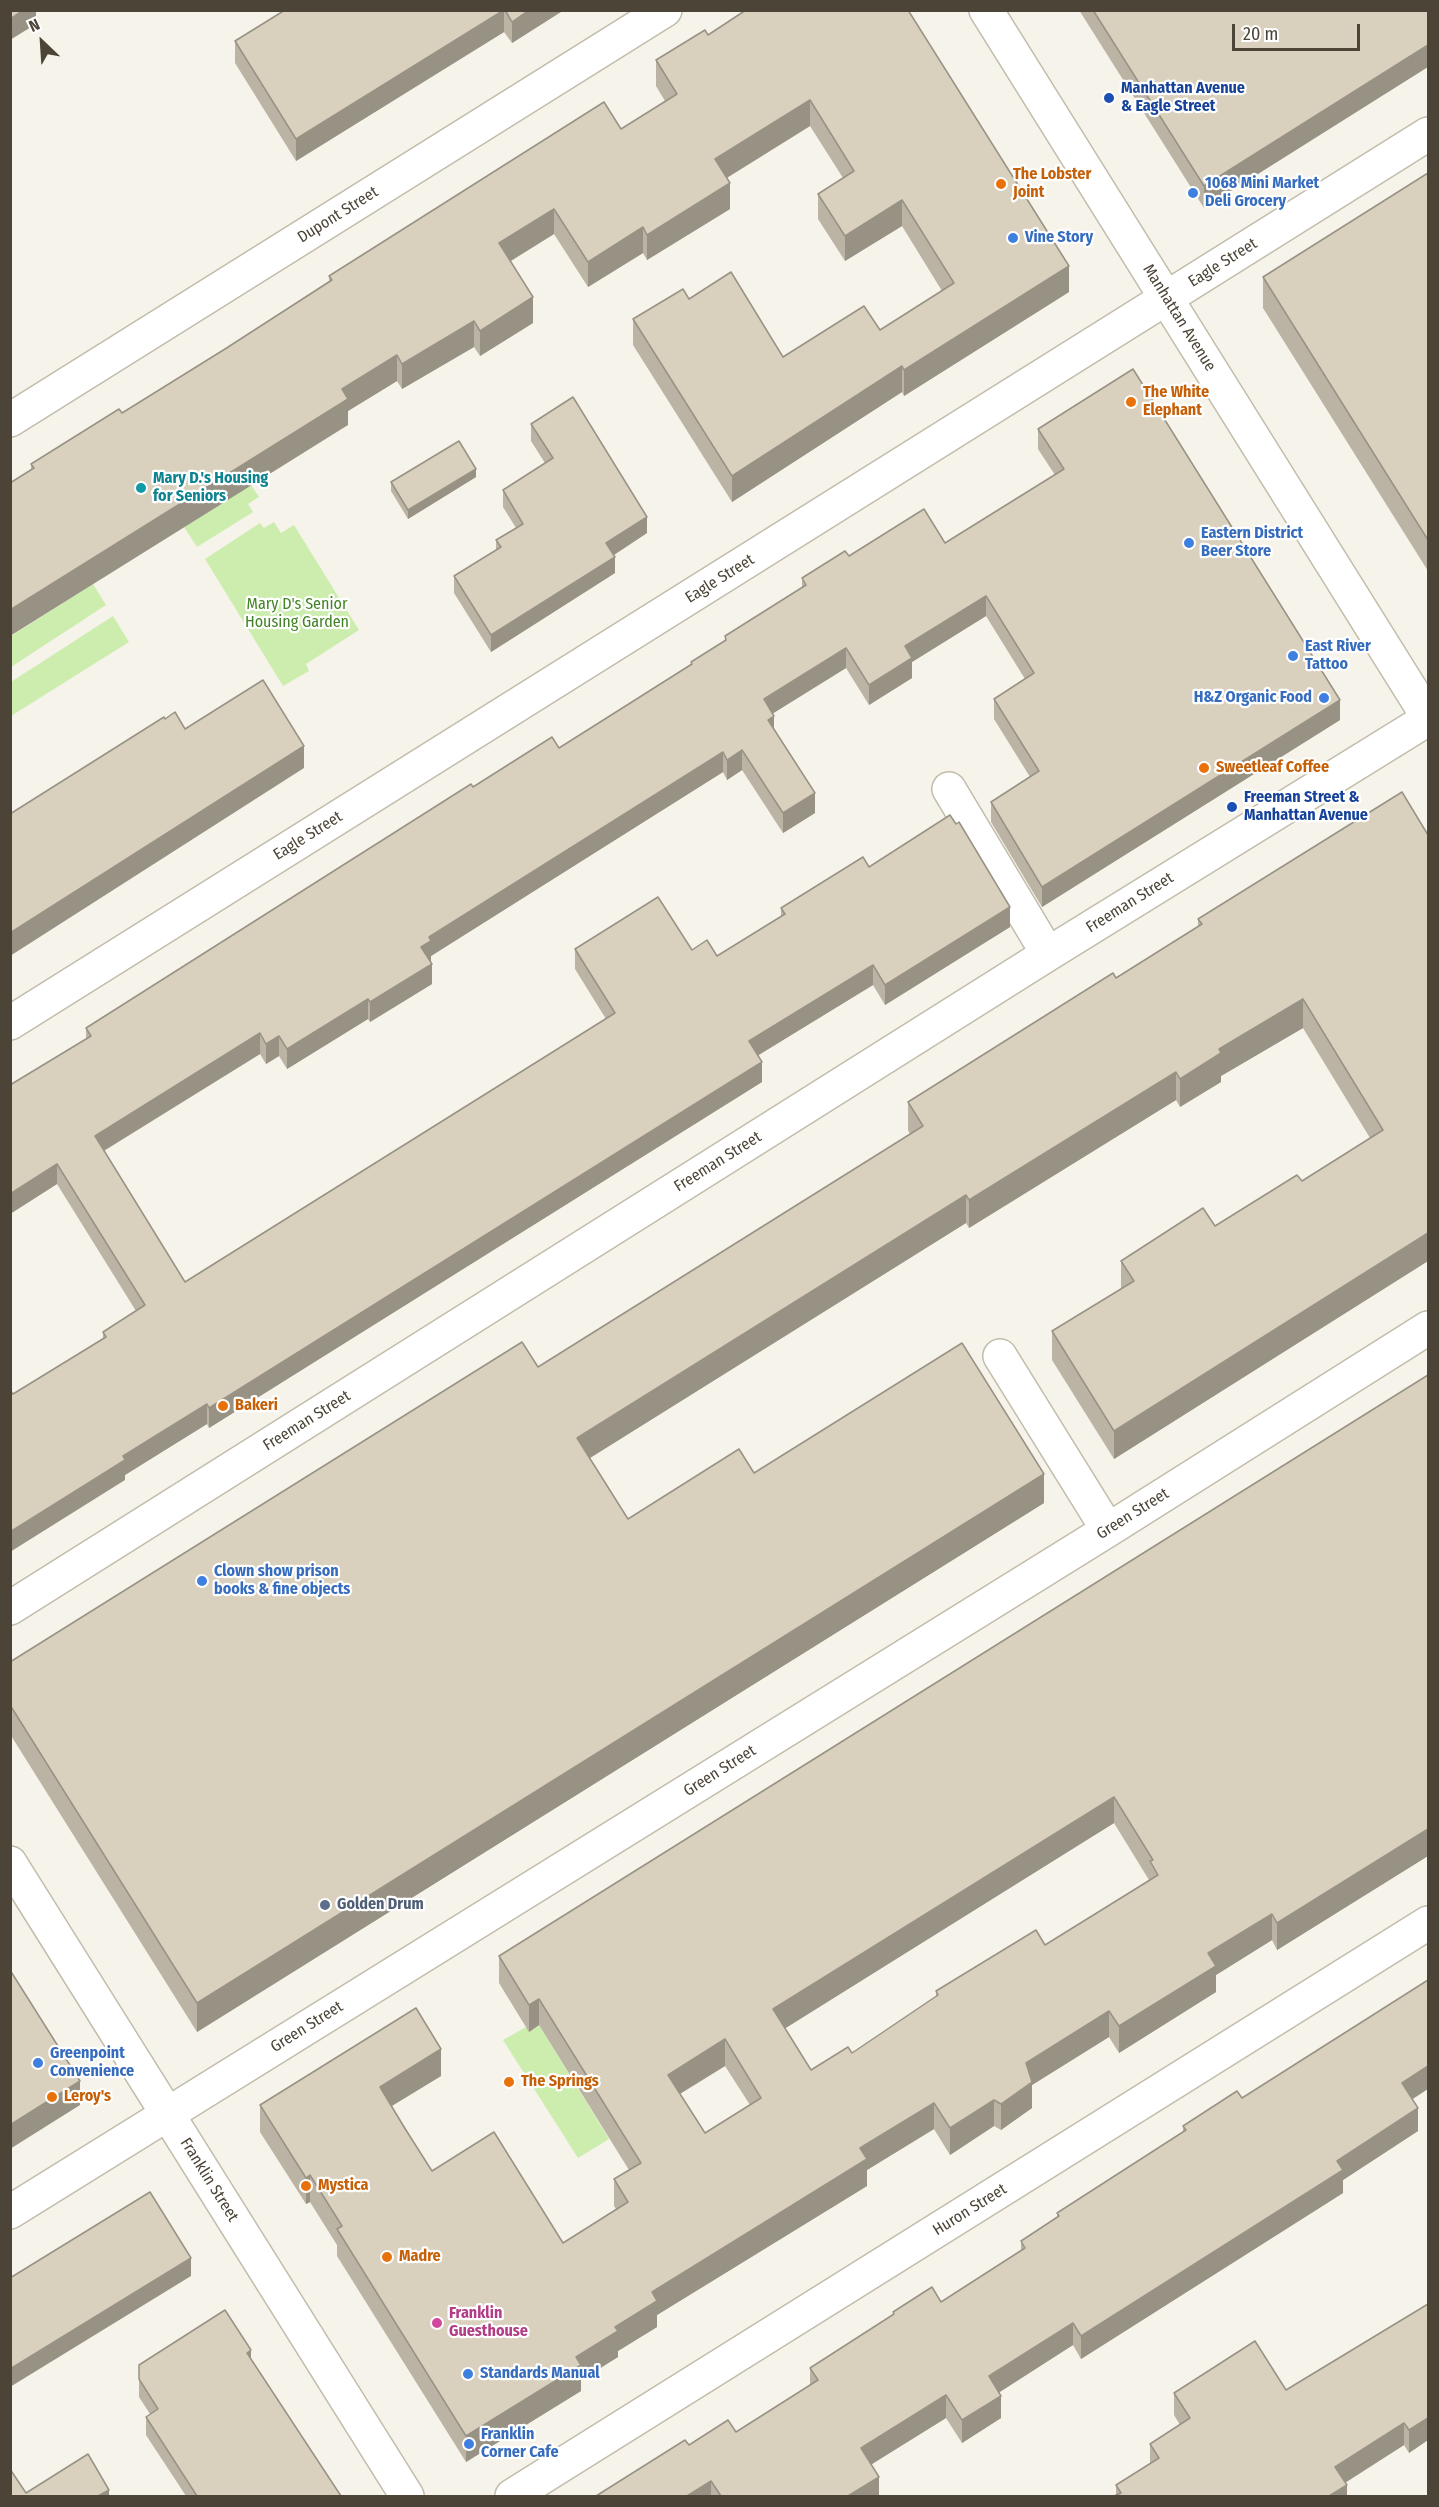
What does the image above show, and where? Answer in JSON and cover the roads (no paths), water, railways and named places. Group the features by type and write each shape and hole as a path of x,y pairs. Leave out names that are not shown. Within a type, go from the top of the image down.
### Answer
{"street":[{"name":"Dupont Street","path":"10,420 665,10"},
{"name":"Manhattan Avenue","path":"986,10 1428,718"},
{"name":"Eagle Street","path":"10,1023 1428,134"},
{"name":"Freeman Street","path":"10,1608 1048,954 1428,718"},
{"path":"948,789 1048,954"},
{"name":"Green Street","path":"10,2212 1108,1530 1428,1328"},
{"path":"1000,1356 1108,1530"},
{"name":"Franklin Street","path":"10,1863 407,2496"},
{"name":"Huron Street","path":"512,2496 1428,1923"}],"place":[{"name":"Manhattan Avenue & Eagle Street","path":"1109,98"},
{"name":"The Lobster Joint","path":"1001,184"},
{"name":"1068 Mini Market Deli Grocery","path":"1193,193"},
{"name":"Vine Story","path":"1013,238"},
{"name":"The White Elephant","path":"1131,402"},
{"name":"Mary D.'s Housing for Seniors","path":"141,488"},
{"name":"Eastern District Beer Store","path":"1189,543"},
{"name":"East River Tattoo","path":"1293,656"},
{"name":"H&Z Organic Food","path":"1324,698"},
{"name":"Sweetleaf Coffee","path":"1204,768"},
{"name":"Freeman Street & Manhattan Avenue","path":"1232,807"},
{"name":"Bakeri","path":"223,1406"},
{"name":"Clown show prison books & fine objects","path":"202,1581"},
{"name":"Golden Drum","path":"325,1905"},
{"name":"Greenpoint Convenience","path":"38,2063"},
{"name":"The Springs","path":"509,2082"},
{"name":"Leroy's","path":"52,2097"},
{"name":"Mystica","path":"306,2186"},
{"name":"Madre","path":"387,2257"},
{"name":"Franklin Guesthouse","path":"437,2323"},
{"name":"Standards Manual","path":"468,2374"},
{"name":"Franklin Corner Cafe","path":"469,2444"}],"park label":[{"name":"Mary D's Senior Housing Garden","path":"297,614"}]}
